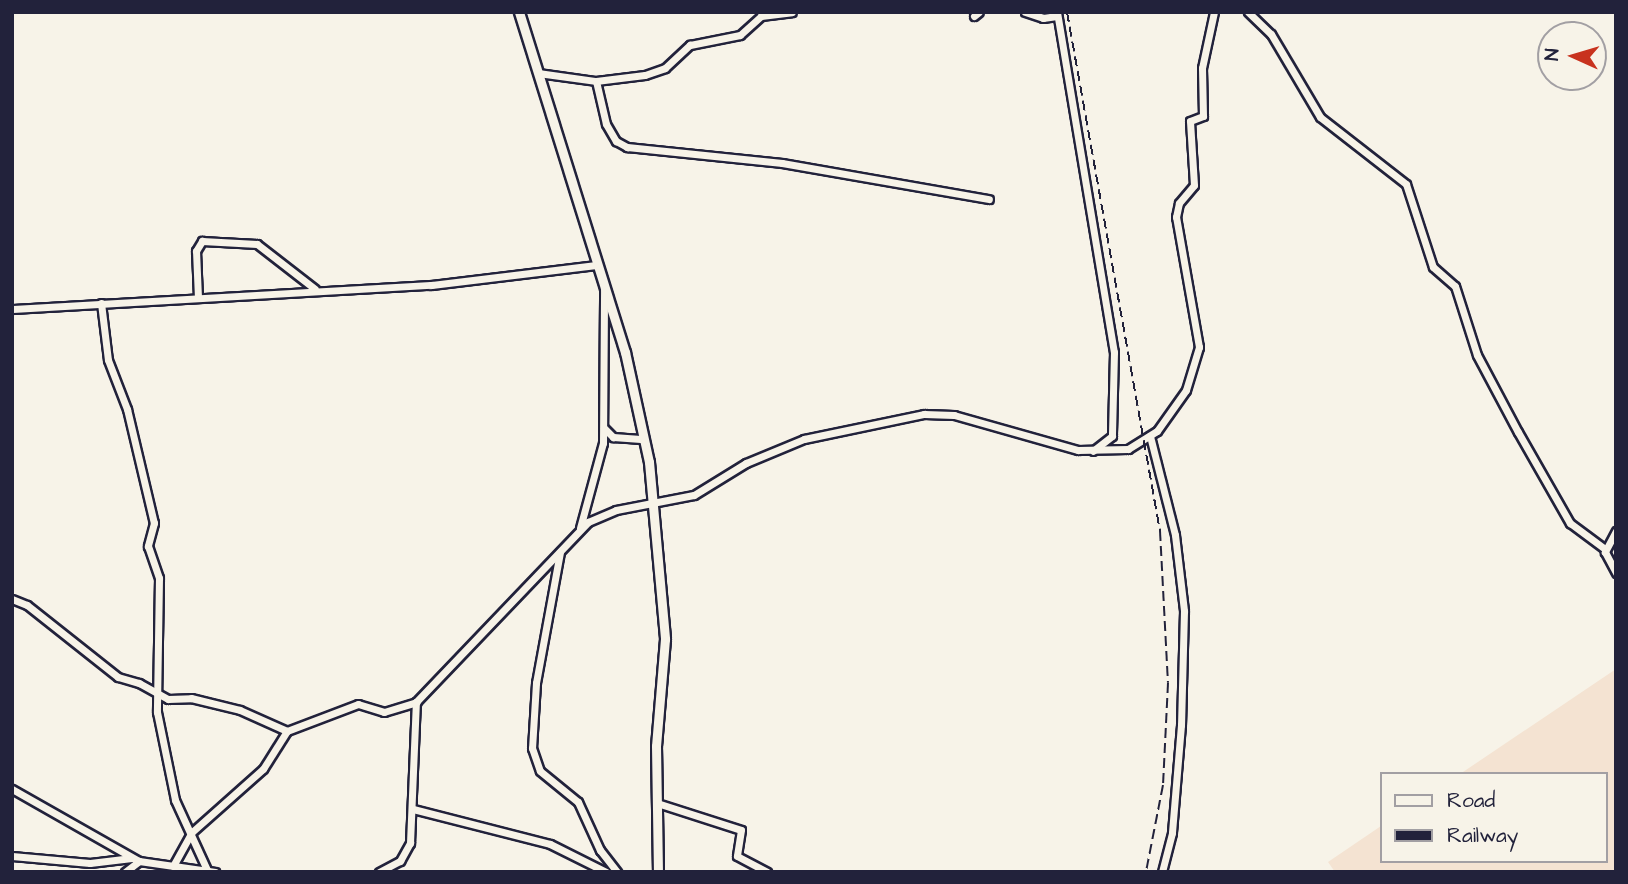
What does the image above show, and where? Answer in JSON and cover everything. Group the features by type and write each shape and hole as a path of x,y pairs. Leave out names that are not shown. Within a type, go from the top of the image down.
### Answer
{"street":[{"path":"519,12 628,364 644,439 653,503 665,639 657,803 658,872"},
{"path":"538,74 596,81 658,72 690,45 740,35 761,16 792,12"},
{"path":"1025,12 1042,18 1057,14 1114,352 1112,436 1092,451"},
{"path":"173,866 192,832 263,769 287,732 358,704 384,712 416,702 580,528 606,513 694,495 746,463 804,439 934,412 1057,446 1092,451 1128,449 1150,436 1186,390 1199,347 1176,217 1180,203 1194,185 1190,121 1203,116 1202,68 1214,12"},
{"path":"1248,12 1271,34 1320,117 1406,184 1433,267 1455,286 1477,355 1518,432 1575,529 1605,549 1616,573"},
{"path":"596,81 606,124 617,141 627,147 782,163 989,199"},
{"path":"198,298 196,251 202,241 257,244 316,290"},
{"path":"12,309 431,285 597,265"},
{"path":"580,528 604,428 604,288"},
{"path":"102,303 108,360 127,409 155,523 148,545 159,578 157,712 175,800 211,871"},
{"path":"604,428 613,437 644,439"},
{"path":"1150,436 1175,535 1184,611 1181,725 1172,833 1162,872"},
{"path":"1605,549 1616,531"},
{"path":"560,550 535,691 532,748 540,771 578,802 600,850 617,872"},
{"path":"12,599 27,605 113,674 173,700 191,698 240,710 287,732"},
{"path":"379,872 387,870 405,854 413,809 411,759 416,702"},
{"path":"12,789 135,860"},
{"path":"657,803 741,830 737,856 766,872"},
{"path":"413,809 550,844 606,872"},
{"path":"12,856 90,863 135,860 211,871"},
{"path":"125,872 135,860"}],"shaded area":[{"path":"1616,669 1616,872 1335,872 1328,862 1380,827 1380,863 1607,863 1607,772 1463,772"}],"railway":[{"path":"1067,12 1160,531 1168,683 1163,785 1146,872"}]}
